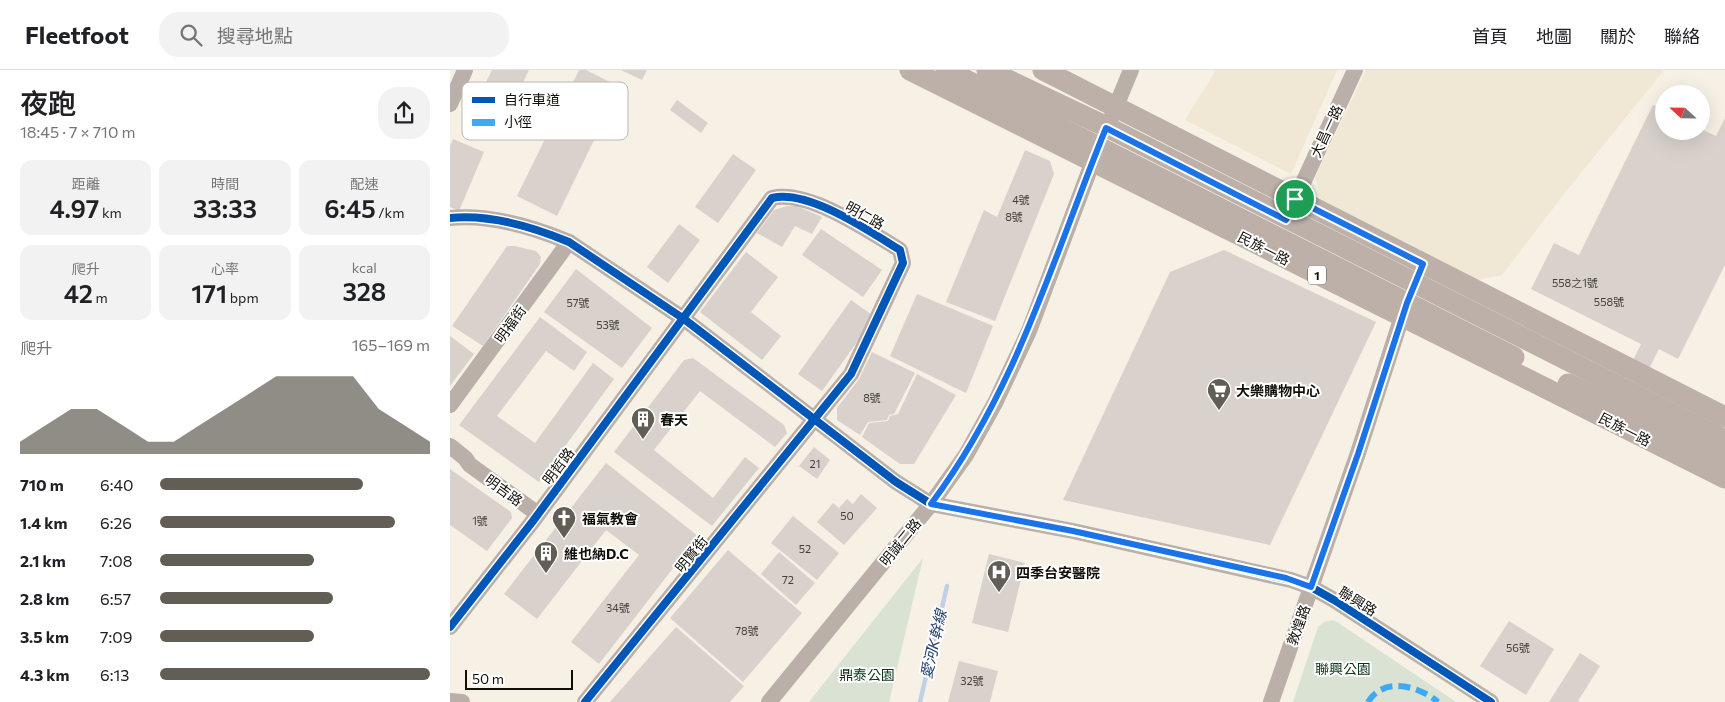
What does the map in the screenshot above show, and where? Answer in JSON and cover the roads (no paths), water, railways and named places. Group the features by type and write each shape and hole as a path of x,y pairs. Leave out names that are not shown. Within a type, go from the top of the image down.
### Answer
{"main road":[{"name":"民族一路","path":"910,70 1286,220 1408,301 1725,478"},
{"name":"民族一路","path":"946,70 1725,460"},
{"name":"民族一路","path":"987,70 1099,145"},
{"path":"1043,70 1725,417"},
{"name":"民族一路","path":"1408,301 1725,440"}],"street":[{"path":"450,104 466,70"},
{"name":"明誠二路","path":"769,702 931,504 966,455 995,403 1029,331 1099,145 1131,70"},
{"name":"大昌一路","path":"1286,220 1355,70"},
{"name":"明仁路","path":"684,319 772,198 786,195 850,219 900,250 903,264 871,335 851,374 815,421"},
{"path":"450,218 482,217 549,234 569,242 684,319 896,482 931,504"},
{"name":"明福街","path":"450,405 569,242"},
{"name":"敦煌路","path":"1271,702 1358,454 1408,301 1423,264"},
{"name":"明哲路","path":"450,627 538,514 684,319"},
{"name":"明賢街","path":"585,702 815,421"},
{"name":"明吉路","path":"450,446 465,458 470,465 538,514"},
{"name":"明吉路","path":"450,457 459,464 470,465"},
{"name":"聯興路","path":"931,504 1073,531 1286,578 1311,587 1492,702"},
{"path":"450,701 462,702"}],"waterway":[{"name":"愛河K幹線","path":"920,702 947,586"}],"place":[{"name":"大樂購物中心","path":"1219,411"},
{"name":"春天","path":"643,440"},
{"name":"福氣教會","path":"564,539"},
{"name":"維也納D.C","path":"546,574"},
{"name":"四季台安醫院","path":"999,593"}],"park label":[{"name":"聯興公園","path":"1343,668"},
{"name":"鼎泰公園","path":"867,674"}]}
